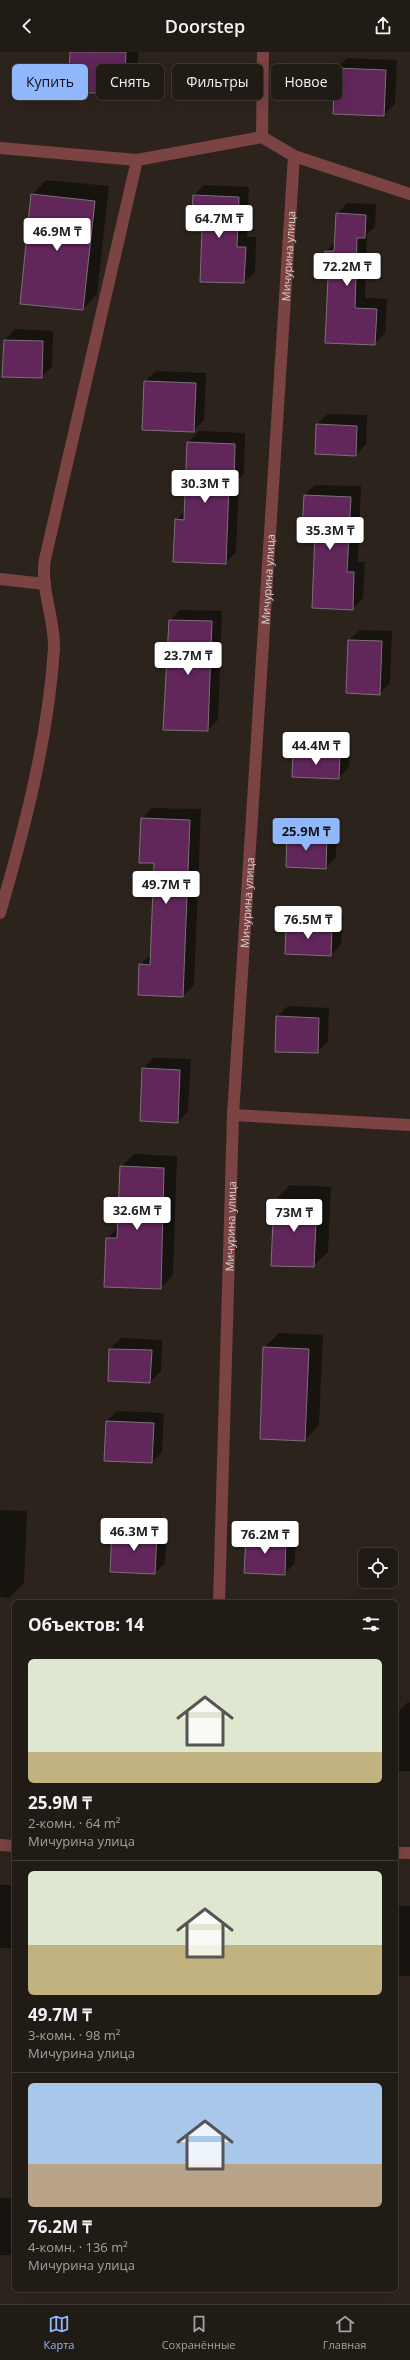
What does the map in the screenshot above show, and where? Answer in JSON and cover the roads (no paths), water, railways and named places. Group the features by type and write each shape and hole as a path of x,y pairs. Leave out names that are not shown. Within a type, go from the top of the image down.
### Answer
{"street":[{"path":"262,137 263,52"},
{"path":"0,148 137,160 262,137 294,156 410,194"},
{"name":"Мичурина улица","path":"219,1600 233,1115 294,156"},
{"path":"0,914 25,828 45,721 54,632 42,572 137,160"},
{"path":"0,579 45,584"},
{"path":"233,1115 410,1125"},
{"path":"0,1845 12,1846"},
{"path":"398,1853 410,1854"}]}
